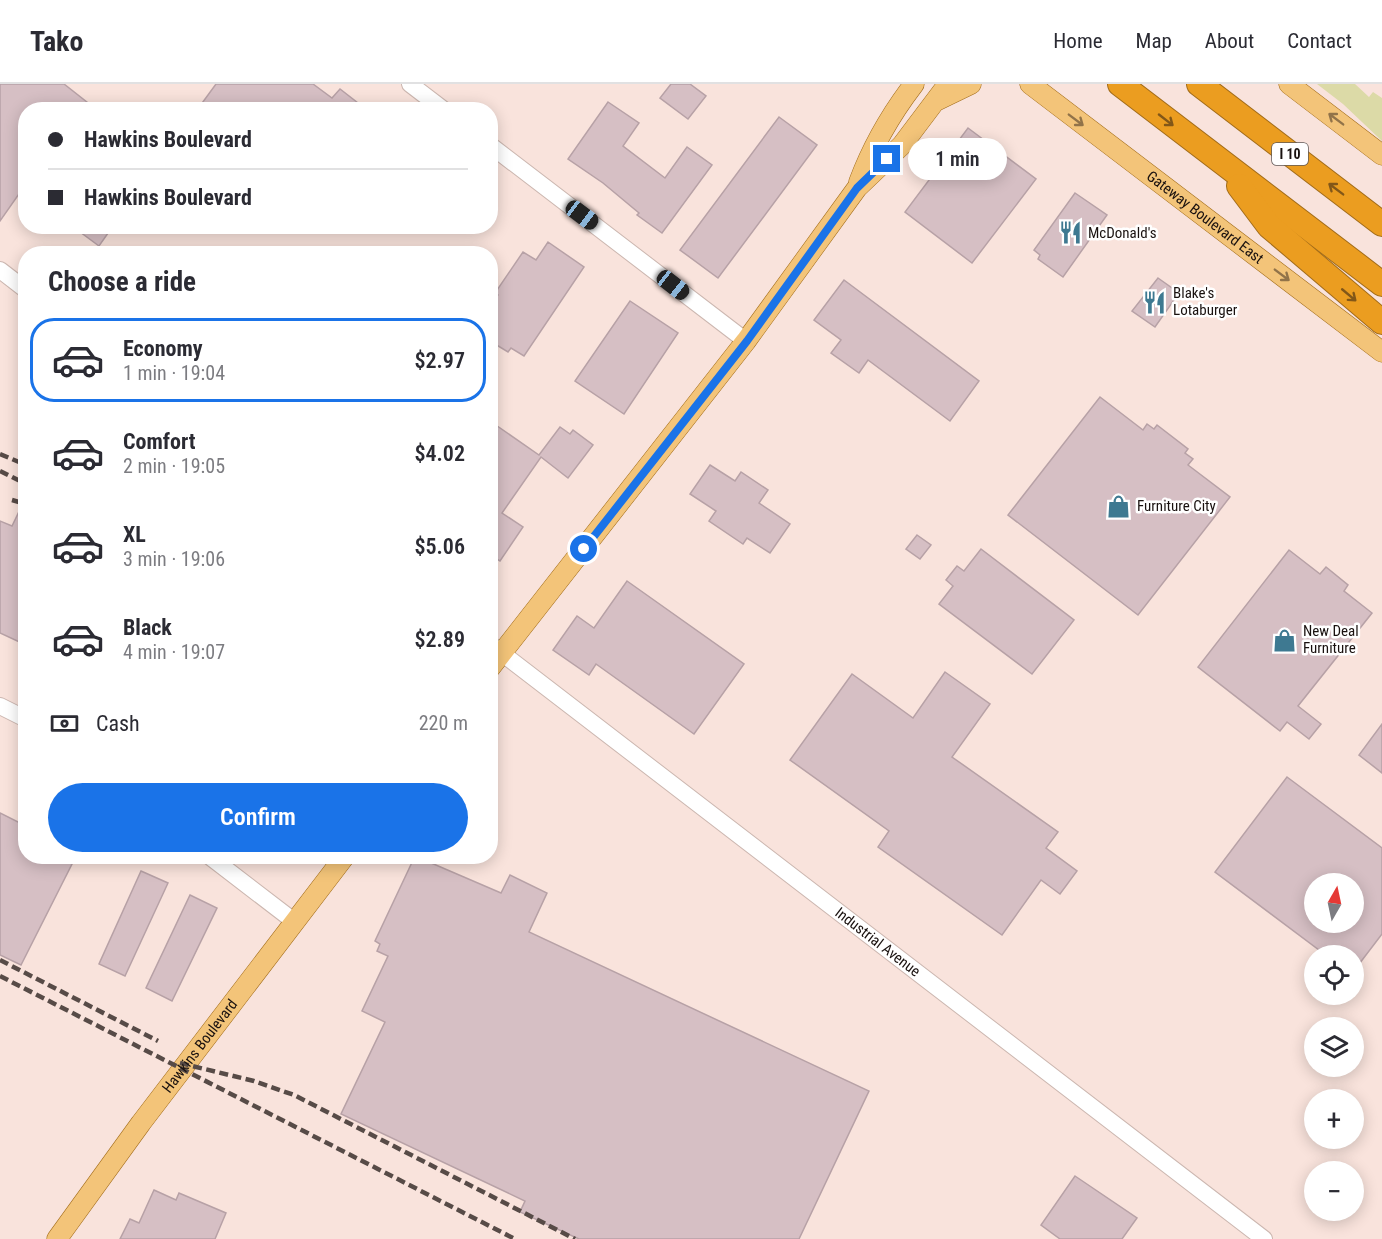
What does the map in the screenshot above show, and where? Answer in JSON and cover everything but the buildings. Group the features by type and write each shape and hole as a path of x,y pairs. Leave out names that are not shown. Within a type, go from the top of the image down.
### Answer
{"highway":[{"path":"1120,84 1382,284"},
{"name":"I 10","path":"1199,84 1382,224"},
{"path":"1222,163 1269,226 1382,322"}],"main road":[{"path":"857,188 869,155 898,104 914,84"},
{"path":"498,650 747,341 857,188 902,145 948,84"},
{"path":"936,100 971,84"},
{"name":"Gateway Boulevard East","path":"1030,84 1382,352"},
{"path":"1289,84 1382,155"},
{"name":"Hawkins Boulevard","path":"57,1239 339,864"}],"street":[{"path":"410,84 434,102"},
{"path":"498,151 747,341"},
{"path":"0,270 18,284"},
{"name":"Industrial Avenue","path":"498,658 1264,1239"},
{"path":"0,706 18,715"},
{"path":"220,864 295,921"}],"shaded area":[{"path":"1317,84 1355,84 1369,97 1373,92 1382,98 1382,141 1343,104"}],"railway":[{"path":"0,454 18,462"},
{"path":"0,471 18,480"},
{"path":"12,500 18,502"},
{"path":"0,960 158,1041"},
{"path":"0,976 515,1239"},
{"path":"180,1063 254,1081 294,1095 575,1239"}],"place":[{"name":"McDonald's","path":"1070,233"},
{"name":"Blake's Lotaburger","path":"1155,302"},
{"name":"Furniture City","path":"1119,506"},
{"name":"New Deal Furniture","path":"1285,640"}],"route":[{"path":"584,549 747,341 843,206 857,188 887,159"}]}
